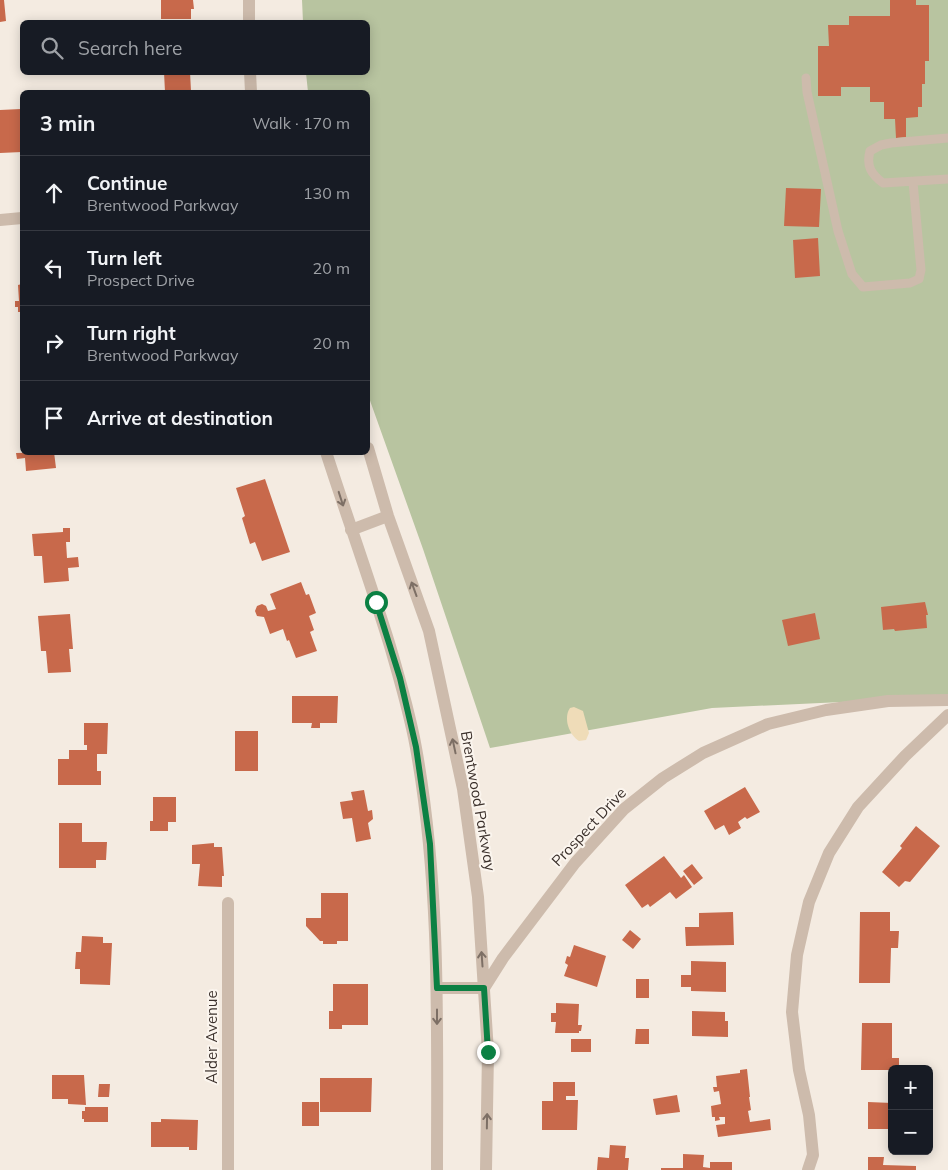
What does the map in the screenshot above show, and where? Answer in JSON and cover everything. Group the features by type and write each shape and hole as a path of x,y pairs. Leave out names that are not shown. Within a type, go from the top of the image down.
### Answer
{"street":[{"path":"248,0 249,20"},
{"path":"250,75 251,90"},
{"path":"0,220 20,218"},
{"path":"327,455 400,678 416,747 430,844 437,988 437,1170"},
{"name":"Brentwood Parkway","path":"370,455 388,516 429,632 463,790 478,897 488,1052 486,1170"},
{"path":"351,530 388,516"},
{"name":"Prospect Drive","path":"484,988 503,958 575,863 624,809 663,778 703,753 768,724 826,710 888,701 948,700"},
{"path":"808,1170 813,1155 809,1115 799,1070 792,1012 797,955 809,902 830,853 858,807 905,756 948,715"},
{"name":"Alder Avenue","path":"228,904 228,1170"},
{"path":"437,988 484,988"}],"lane":[{"path":"806,78 807,92 838,231 852,274 863,288 910,283 919,279 921,270 913,182"},
{"path":"948,138 880,145 870,151 867,162 872,174 883,183 948,180"}],"green space":[{"path":"302,0 948,0 948,697 712,708 490,748 423,549 370,401 370,90 308,90 306,75 370,75 370,20 303,20"}],"sand":[{"path":"574,707 583,711 589,733 586,740 579,741 570,731 567,717 570,708"}],"building":[{"path":"0,0 4,0 6,21 0,22"},
{"path":"161,0 193,0 194,9 191,9 191,19 161,19"},
{"path":"890,0 916,0 916,5 929,5 929,61 925,61 922,107 918,107 918,117 906,118 906,137 896,138 895,119 884,119 884,102 870,102 870,87 841,87 841,96 818,96 818,46 829,46 828,25 849,25 849,16 890,16"},
{"path":"164,75 190,75 191,90 165,90"},
{"path":"20,109 20,152 0,153 0,110"},
{"path":"786,188 821,189 819,227 784,226"},
{"path":"818,238 820,276 795,278 793,240"},
{"path":"20,284 20,312 18,312 18,307 15,307 15,301 19,301 18,285"},
{"path":"16,453 20,453 20,455 54,455 56,468 26,471 25,458 17,459"},
{"path":"265,479 290,552 262,561 255,542 250,544 242,518 245,516 236,488"},
{"path":"63,528 70,528 70,542 66,542 67,558 78,557 79,567 68,568 69,581 44,583 42,556 34,556 32,534 63,532"},
{"path":"301,582 306,595 309,594 316,613 309,616 314,630 310,632 317,651 296,658 283,629 270,634 264,617 257,616 255,611 257,606 262,604 266,606 268,611 276,609 270,594"},
{"path":"925,602 928,615 926,615 927,628 895,631 894,629 883,630 881,607"},
{"path":"815,613 820,639 788,646 782,620"},
{"path":"70,614 73,649 69,649 71,672 48,673 46,651 41,651 38,616"},
{"path":"292,696 338,696 337,723 320,723 320,728 311,728 312,723 292,723"},
{"path":"84,723 108,723 107,754 97,754 97,771 101,771 101,785 58,785 58,759 69,759 69,750 87,750 87,745 84,745"},
{"path":"235,731 258,731 258,771 235,771"},
{"path":"745,787 760,812 747,819 745,817 738,822 741,828 729,835 724,825 715,830 704,811"},
{"path":"364,790 368,811 372,810 373,819 368,823 371,839 356,842 352,818 343,819 340,802 353,800 351,792"},
{"path":"153,797 176,797 176,822 168,822 168,831 150,831 150,821 153,821"},
{"path":"59,823 82,823 82,842 107,842 106,860 96,860 96,868 59,868"},
{"path":"916,826 940,846 910,882 905,881 899,887 882,872 902,848 900,846"},
{"path":"214,843 214,847 222,847 224,876 222,876 222,887 198,886 200,864 192,864 192,845"},
{"path":"664,856 681,878 684,875 692,887 676,899 670,892 650,907 648,904 642,908 625,885"},
{"path":"692,864 703,878 694,885 683,871"},
{"path":"321,893 348,893 348,941 337,941 337,944 323,944 323,941 320,941 306,926 306,918 321,918"},
{"path":"733,912 734,945 686,946 685,927 699,927 699,913"},
{"path":"860,912 890,912 890,931 899,931 898,948 891,948 890,983 859,983"},
{"path":"630,930 641,939 633,949 622,940"},
{"path":"82,936 103,937 103,943 112,943 110,985 80,984 80,969 75,969 76,952 81,952"},
{"path":"574,945 606,956 597,987 564,976 568,965 565,963 567,956 570,957"},
{"path":"691,961 726,962 726,992 691,991 691,987 681,987 681,975 691,975"},
{"path":"636,979 649,979 649,998 636,998"},
{"path":"333,984 368,984 368,1025 342,1025 342,1029 329,1029 329,1011 333,1011"},
{"path":"556,1003 579,1004 578,1025 582,1025 579,1033 555,1033 556,1022 551,1022 551,1013 556,1013"},
{"path":"692,1011 725,1012 725,1021 728,1021 728,1037 692,1036"},
{"path":"862,1023 892,1023 892,1058 899,1058 899,1065 888,1065 888,1070 861,1070"},
{"path":"636,1029 649,1029 649,1044 635,1044"},
{"path":"571,1039 591,1039 591,1052 571,1052"},
{"path":"747,1069 751,1110 748,1111 750,1122 770,1119 771,1130 718,1137 716,1125 725,1124 725,1117 719,1117 720,1120 715,1121 715,1117 712,1117 711,1106 721,1104 719,1091 714,1092 713,1087 717,1087 716,1076 740,1073 740,1070"},
{"path":"52,1075 84,1075 86,1105 68,1104 68,1099 52,1099"},
{"path":"320,1078 372,1078 371,1112 320,1112"},
{"path":"553,1082 575,1082 575,1096 566,1096 566,1100 578,1100 577,1130 542,1130 542,1101 553,1101"},
{"path":"99,1084 110,1084 109,1097 98,1097"},
{"path":"677,1095 680,1112 656,1115 653,1099"},
{"path":"302,1102 319,1102 319,1126 302,1126"},
{"path":"868,1102 888,1103 888,1129 868,1129"},
{"path":"85,1107 108,1107 108,1122 84,1122 82,1111 85,1111"},
{"path":"161,1119 198,1120 197,1150 189,1150 189,1147 151,1147 151,1122 161,1122"},
{"path":"610,1145 626,1146 625,1158 629,1158 628,1170 597,1170 598,1157 609,1158"},
{"path":"683,1154 704,1155 703,1167 710,1168 710,1162 732,1162 732,1170 661,1170 661,1168 683,1168"},
{"path":"868,1157 884,1157 883,1165 916,1166 916,1170 868,1170"}],"route":[{"path":"376,602 400,678 416,747 430,844 437,988 484,988 488,1052"}]}
